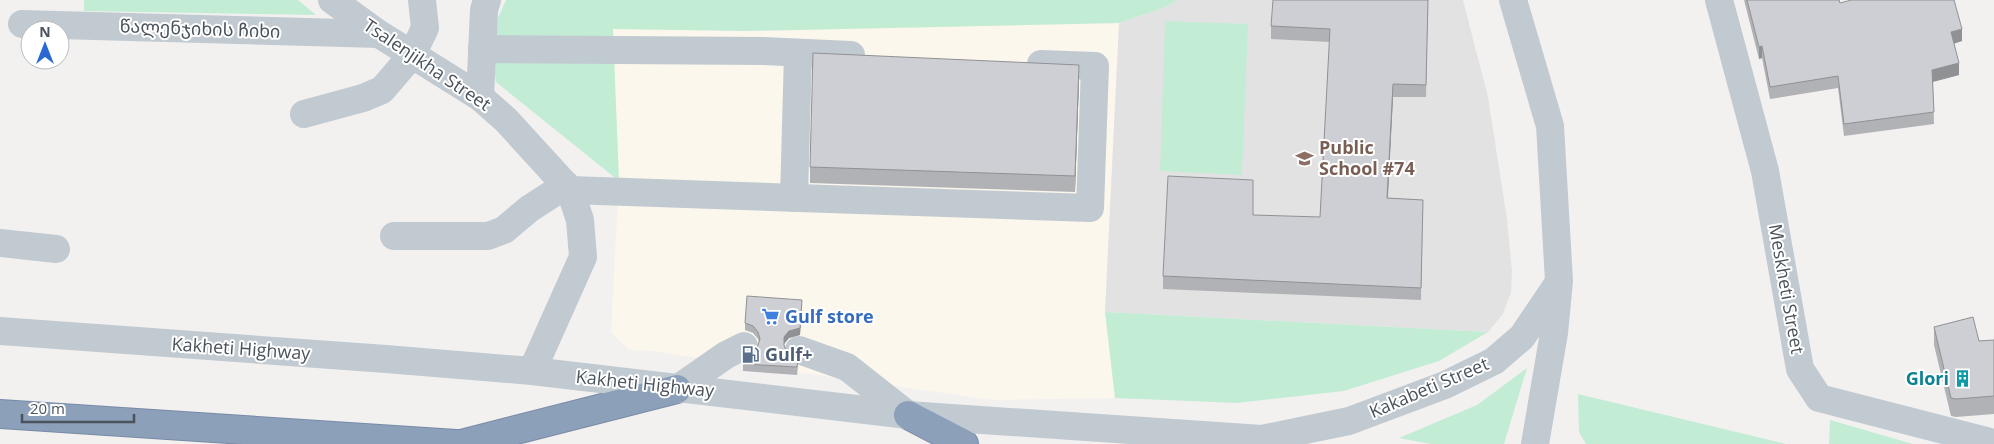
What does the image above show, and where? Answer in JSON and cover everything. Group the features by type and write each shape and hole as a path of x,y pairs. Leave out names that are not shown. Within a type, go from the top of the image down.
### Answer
{"highway":[{"path":"461,444 677,390"},
{"path":"0,414 456,444"},
{"path":"908,415 964,444"}],"street":[{"name":"Tsalenjikha Street","path":"332,0 378,34 480,97 506,120 568,187 580,220 583,257 532,371"},
{"path":"304,114 363,98 382,90 412,55 425,28 422,0"},
{"path":"480,97 484,10 487,0"},
{"path":"1513,0 1550,126 1559,281 1554,333 1534,444"},
{"name":"Meskheti Street","path":"1720,0 1765,172 1800,369 1819,398 1994,443"},
{"name":"წალენჯიხის ჩიხი","path":"70,25 378,34"},
{"path":"482,49 798,53 877,57"},
{"path":"794,198 798,53"},
{"path":"394,236 488,236 504,230 529,209 568,187 794,198 1090,208 1095,66 1016,63"},
{"path":"0,243 56,249"},
{"name":"Kakabeti Street","path":"1262,439 1349,421 1445,385 1494,361 1522,337 1559,281"},
{"name":"Kakheti Highway","path":"0,331 532,371 677,390 730,393 908,415 1262,439 1288,444"},
{"path":"677,390 726,355 744,346"},
{"path":"799,350 847,367 908,415"}],"shaded area":[{"name":"Public School #74","path":"1177,0 1463,0 1488,97 1507,219 1512,271 1511,292 1503,314 1488,332 1105,312 1119,23 1166,7"},
{"path":"1119,23 1105,312 1115,398 993,400 651,351 629,350 611,332 619,181 612,29 745,31"}],"green space":[{"path":"84,0 298,0 316,15 84,11"},
{"path":"506,0 1177,0 1166,7 1119,23 745,31 613,29 619,181 496,82 491,49 492,31"},
{"path":"1165,21 1248,24 1242,175 1160,171"},
{"path":"1105,312 1488,332 1439,361 1344,391 1237,403 1115,398"},
{"path":"1527,368 1504,444 1431,444 1399,438 1477,405"},
{"path":"1578,394 1786,444 1586,444 1579,432"},
{"path":"1830,420 1913,444 1829,444"}],"building":[{"path":"1273,0 1428,0 1426,85 1393,84 1387,198 1423,200 1421,288 1163,276 1168,176 1253,180 1253,215 1320,217 1330,29 1271,26"},
{"path":"1747,0 1839,0 1840,3 1851,0 1954,0 1962,29 1951,32 1959,63 1932,70 1934,112 1844,124 1838,76 1770,87 1762,46 1759,47"},
{"path":"813,53 1079,65 1075,176 810,167"},
{"path":"747,296 802,300 800,328 789,331 784,337 787,353 798,359 797,367 743,364 743,357 757,348 760,339 758,332 753,326 745,323"},
{"path":"1973,317 1979,341 1994,340 1994,396 1951,398 1934,327"}],"place":[{"name":"Public School #74","path":"1305,158"},
{"name":"Gulf store","path":"771,317"},
{"name":"Gulf+","path":"751,355"},
{"name":"Glori","path":"1963,379"}]}
